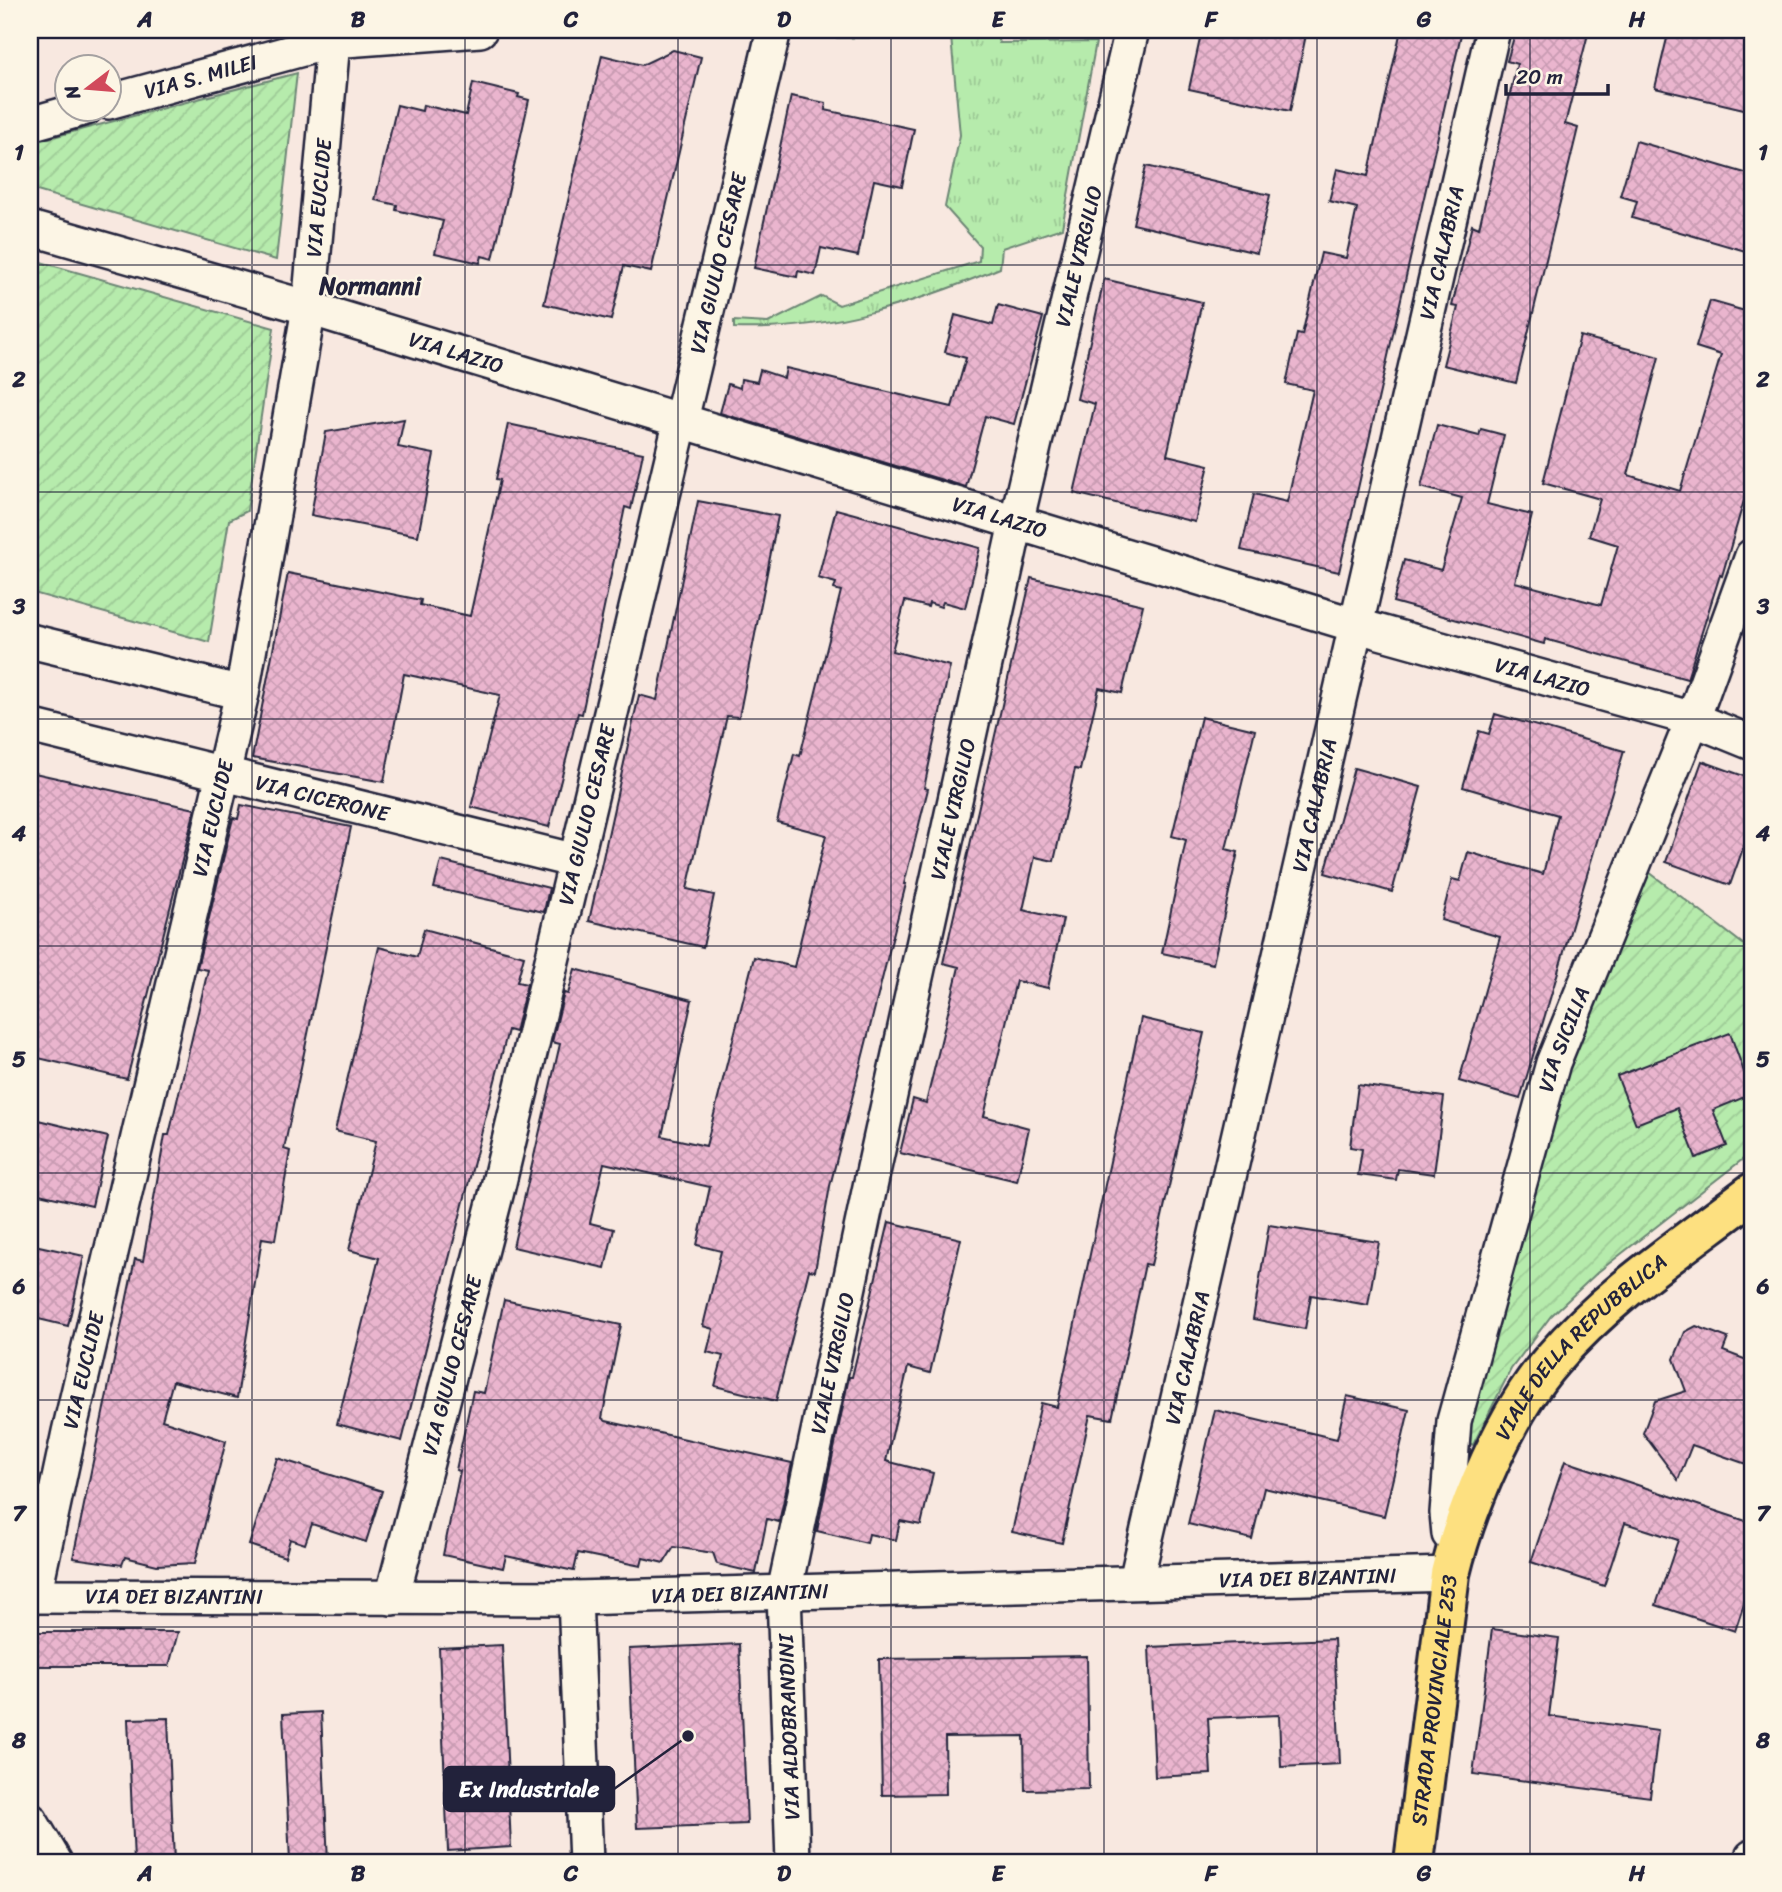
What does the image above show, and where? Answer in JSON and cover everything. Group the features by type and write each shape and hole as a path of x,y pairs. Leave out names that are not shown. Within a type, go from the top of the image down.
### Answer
{"main road":[{"name":"VIALE DELLA REPUBBLICA","path":"1451,1542 1516,1411 1552,1360 1606,1306 1752,1193"},
{"name":"STRADA PROVINCIALE 253","path":"1414,1862 1451,1542"}],"street":[{"name":"VIA S. MILEI","path":"122,98 333,35 480,30"},
{"name":"VIA GIULIO CESARE","path":"392,1598 497,1191 774,30"},
{"name":"VIALE VIRGILIO","path":"784,1592 873,1168 1016,523 1132,30"},
{"name":"VIA CALABRIA","path":"1136,1581 1493,30"},
{"name":"VIA EUCLIDE","path":"32,1596 242,694 309,308 333,35"},
{"path":"30,124 52,118"},
{"name":"VIA LAZIO","path":"30,228 309,308 1357,626 1692,719 1752,743"},
{"name":"VIA SICILIA","path":"1451,1542 1454,1421 1553,1063 1692,719 1752,556"},
{"path":"30,641 242,694"},
{"name":"VIA CICERONE","path":"30,726 576,861"},
{"path":"1398,1574 1428,1545 1451,1542"},
{"name":"VIA DEI BIZANTINI","path":"32,1596 575,1598 1398,1574 1451,1542"},
{"name":"VIA ALDOBRANDINI","path":"784,1592 793,1862"},
{"path":"575,1598 586,1862"},
{"path":"30,1820 55,1862"},
{"path":"1751,1862 1752,1857"}],"green space":[{"path":"797,30 995,30 999,43 1096,42 1062,228 1002,248 1000,268 936,293 870,313 836,320 768,328 734,328 734,321 768,323 822,296 839,305 979,261 980,246 945,207 960,135 951,37 797,38"},
{"path":"297,73 276,260 30,189 30,143 110,122 122,122 122,119"},
{"path":"30,259 274,328 247,511 229,520 209,642 30,592"},
{"path":"1649,872 1752,951 1752,1152 1598,1272 1551,1316 1511,1369 1473,1445 1467,1442 1565,1068"}],"building":[{"path":"1202,30 1307,30 1290,111 1189,89"},
{"path":"1401,30 1462,30 1339,572 1241,550 1254,494 1287,502 1313,390 1286,384 1297,334 1302,335 1321,253 1346,258 1357,208 1329,201 1337,169 1368,176"},
{"path":"1516,30 1589,30 1565,124 1578,128 1516,383 1443,365 1458,307 1452,306 1472,225 1479,228 1517,64 1507,61"},
{"path":"1669,30 1705,30 1752,41 1752,111 1655,88"},
{"path":"673,50 701,57 651,272 624,266 611,320 544,304 602,55 642,65"},
{"path":"473,83 519,94 518,97 529,100 493,259 482,256 480,263 435,253 443,221 396,210 397,205 375,200 397,105 422,111 423,105 466,115"},
{"path":"791,96 826,103 825,110 914,129 902,186 874,180 858,256 821,248 815,275 798,271 797,277 754,268"},
{"path":"1636,141 1752,175 1752,253 1632,218 1637,201 1620,196"},
{"path":"1146,166 1270,195 1257,253 1133,224"},
{"path":"1104,279 1202,302 1167,455 1209,465 1195,522 1074,493 1095,404 1077,399"},
{"path":"1710,301 1752,313 1752,473 1722,576 1720,575 1687,679 1545,639 1544,644 1393,602 1404,560 1441,570 1462,498 1421,487 1437,425 1479,436 1481,429 1504,435 1487,504 1532,515 1515,582 1601,605 1618,545 1589,536 1600,499 1543,483 1580,336 1659,357 1628,475 1680,491 1721,355 1696,347"},
{"path":"998,305 1043,317 1014,424 985,416 966,487 720,413 728,384 740,388 741,379 757,382 760,370 784,378 786,368 952,407 966,358 945,352 955,315 993,325"},
{"path":"404,419 398,447 434,454 418,536 311,515 326,432"},
{"path":"508,424 643,453 631,509 625,507 582,714 578,713 549,827 471,807 500,695 404,674 384,782 252,758 288,573 421,600 420,605 470,616 500,480 496,479"},
{"path":"698,501 778,516 739,717 727,716 687,889 714,895 703,947 589,921 639,695 657,700"},
{"path":"836,509 980,548 965,608 943,602 941,607 929,603 928,607 905,601 892,651 950,666 924,788 928,789 830,1186 815,1271 809,1270 776,1401 715,1386 723,1356 707,1352 713,1329 703,1326 721,1251 697,1245 710,1187 604,1163 590,1223 614,1229 605,1268 513,1247 560,1044 552,1042 564,993 568,994 575,969 692,1000 662,1136 706,1146 754,957 794,967 826,835 777,822 794,754 800,756 841,591 834,589 836,583 818,578"},
{"path":"1031,578 1143,605 1122,693 1099,688 1080,770 1075,769 1054,861 1035,857 1023,910 1063,919 1048,988 1016,981 984,1116 1029,1128 1017,1181 900,1153 913,1099 926,1103 959,967 943,963"},
{"path":"1495,714 1624,751 1520,1099 1459,1081 1500,937 1441,920 1452,879 1460,881 1468,852 1543,874 1558,815 1463,787 1479,731 1489,734"},
{"path":"1201,717 1255,730 1226,849 1238,852 1213,964 1162,953 1186,840 1172,836"},
{"path":"1702,761 1752,779 1752,848 1744,846 1730,885 1666,862"},
{"path":"1354,768 1421,787 1392,892 1325,873"},
{"path":"30,772 195,809 127,1079 30,1056"},
{"path":"241,805 351,827 284,1149 290,1151 275,1240 262,1238 237,1398 173,1381 162,1420 226,1441 195,1563 157,1565 125,1557 122,1565 73,1558 135,1259 143,1261 165,1135 169,1135 208,970 197,968 233,818 238,819"},
{"path":"441,861 549,888 544,912 434,888"},
{"path":"424,929 524,956 517,982 527,984 515,1032 508,1030 402,1441 337,1424 379,1258 349,1250 376,1141 335,1131 379,947 417,957"},
{"path":"1141,1018 1204,1033 1151,1265 1145,1264 1112,1419 1090,1415 1062,1543 1012,1532 1041,1403 1057,1407"},
{"path":"1730,1033 1752,1094 1713,1110 1727,1146 1696,1158 1677,1108 1636,1124 1617,1076"},
{"path":"1358,1085 1444,1097 1434,1174 1398,1169 1396,1180 1358,1175 1362,1149 1350,1147"},
{"path":"30,1118 108,1137 92,1206 30,1192"},
{"path":"889,1222 961,1239 930,1373 908,1367 886,1461 933,1473 921,1525 900,1521 896,1540 869,1534 867,1543 817,1531 849,1377 852,1377"},
{"path":"1269,1225 1379,1242 1368,1305 1311,1295 1305,1329 1253,1319"},
{"path":"30,1244 84,1256 68,1326 30,1317"},
{"path":"504,1300 621,1325 602,1418 606,1421 792,1463 779,1522 767,1519 756,1573 717,1564 713,1553 674,1547 664,1563 643,1558 641,1566 578,1553 574,1571 506,1556 503,1568 443,1555 460,1471 456,1470 473,1391 484,1393"},
{"path":"1696,1326 1728,1338 1723,1351 1752,1362 1752,1466 1692,1445 1678,1480 1643,1433 1655,1401 1686,1391 1674,1359 1685,1332"},
{"path":"1347,1396 1409,1410 1384,1516 1264,1488 1252,1539 1188,1524 1215,1410 1337,1439"},
{"path":"277,1458 382,1491 366,1542 312,1524 305,1544 290,1539 285,1557 249,1545"},
{"path":"1565,1461 1752,1523 1752,1580 1735,1631 1656,1605 1678,1540 1625,1523 1604,1586 1531,1562"},
{"path":"1492,1629 1559,1638 1549,1716 1658,1731 1650,1797 1473,1774"},
{"path":"30,1632 178,1632 169,1666 30,1666"},
{"path":"1334,1639 1340,1764 1281,1767 1279,1715 1208,1718 1211,1774 1155,1777 1149,1647"},
{"path":"739,1644 747,1824 637,1828 629,1649"},
{"path":"502,1645 511,1847 448,1851 439,1648"},
{"path":"1087,1656 1089,1789 1025,1790 1024,1736 945,1737 946,1794 882,1795 879,1659"},
{"path":"321,1712 328,1862 290,1862 283,1714"},
{"path":"168,1718 174,1862 134,1862 128,1719"}],"place":[{"name":"Ex Industriale","path":"688,1736"}],"district":[{"name":"Normanni","path":"370,286"}]}
